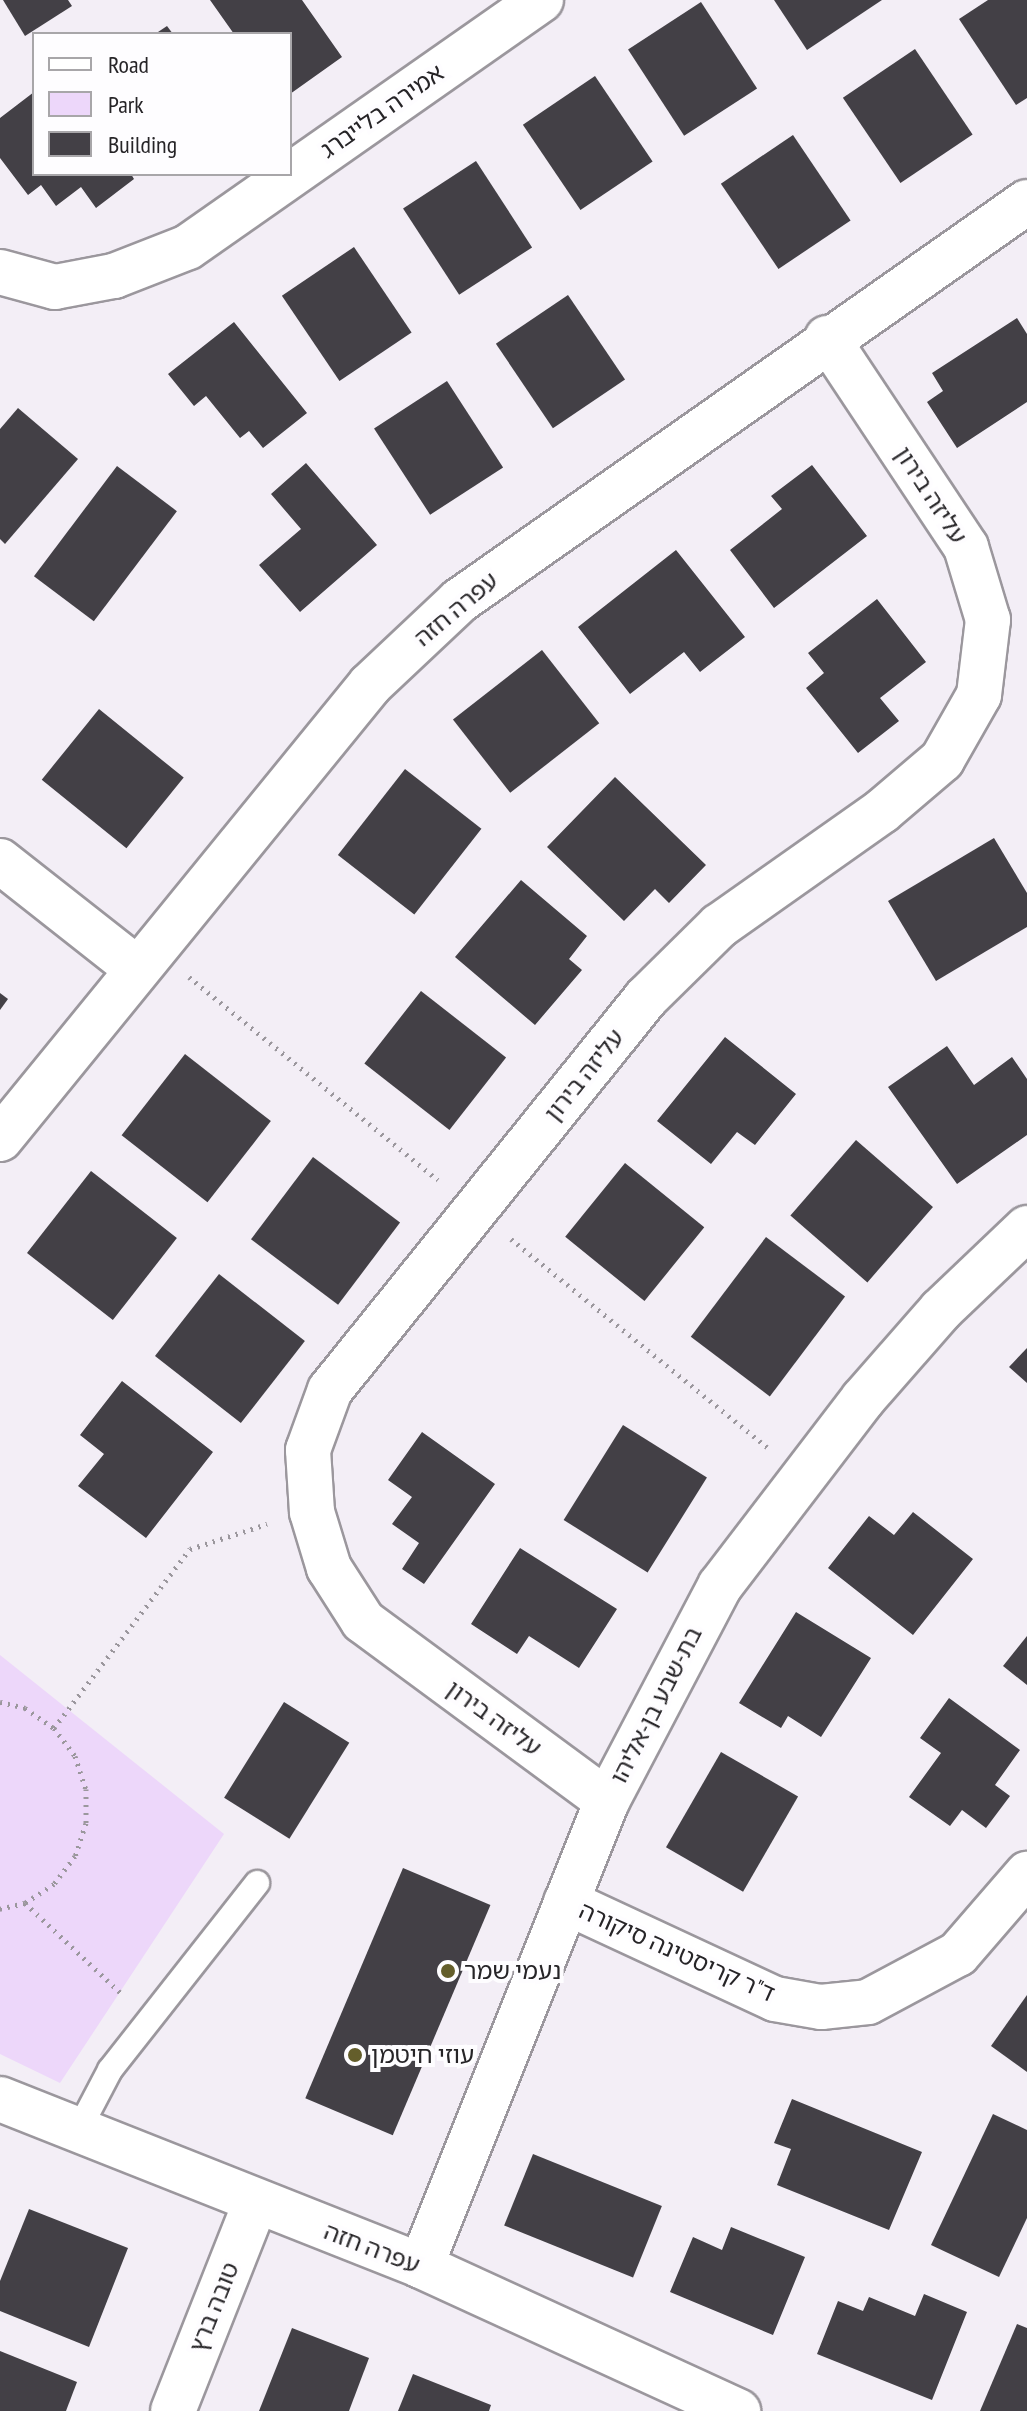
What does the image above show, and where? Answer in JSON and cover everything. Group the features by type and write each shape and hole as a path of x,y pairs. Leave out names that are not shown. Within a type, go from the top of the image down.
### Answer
{"street":[{"name":"אמירה בלייברג","path":"292,174 541,0"},
{"name":"אמירה בלייברג","path":"0,272 55,287 114,276 188,247 289,176"},
{"name":"עפרה חזה","path":"0,1139 370,685 459,601 827,338 1027,202"},
{"name":"עליזה בירון","path":"607,1801 363,1621 329,1568 312,1512 308,1450 330,1390 646,998 719,926 882,811 942,760 979,695 988,620 966,547 827,338"},
{"path":"0,861 137,969"},
{"name":"בת-שבע בן-אליהו","path":"421,2266 607,1801 720,1586 776,1509 941,1310 1027,1228"},
{"name":"ד\"ר קריסטינה סיקורה","path":"566,1902 775,1999 821,2007 868,2002 958,1954 1027,1874"},
{"name":"עפרה חזה","path":"0,2099 255,2204 421,2266 738,2411"},
{"name":"טובה ברץ","path":"173,2411 255,2204"}],"lane":[{"path":"78,2131 110,2070 257,1883"}],"path":[{"path":"54,1728 190,1549 312,1512"},
{"path":"0,1702 25,1708 54,1728 75,1756 86,1789 86,1823 75,1856 54,1884 25,1903 0,1909"},
{"path":"25,1903 149,2019"}],"green space":[{"path":"0,1655 224,1834 60,2083 0,2054"}],"building":[{"path":"3,0 68,0 72,6 25,36"},
{"path":"210,0 302,0 342,57 292,93 292,32 233,32"},
{"path":"774,0 882,0 807,50"},
{"path":"988,0 1027,0 1027,98 1016,105 959,19"},
{"path":"701,2 757,88 684,136 628,49"},
{"path":"167,26 172,32 158,32"},
{"path":"915,49 973,134 900,183 843,98"},
{"path":"595,76 653,161 580,210 523,125"},
{"path":"32,94 32,176 132,176 134,179 96,208 81,187 56,206 41,185 28,195 0,158 0,118"},
{"path":"793,135 851,220 778,269 721,184"},
{"path":"476,161 532,247 459,295 403,208"},
{"path":"354,247 412,332 339,381 282,296"},
{"path":"568,295 625,380 553,428 496,344"},
{"path":"1017,318 1027,334 1027,402 957,448 927,402 943,391 932,373"},
{"path":"234,322 307,413 263,448 249,431 240,438 206,396 194,406 168,374"},
{"path":"447,381 503,467 430,515 374,428"},
{"path":"18,408 78,459 5,544 0,539 0,429"},
{"path":"306,463 377,545 300,612 259,565 301,529 271,494"},
{"path":"812,465 867,536 774,608 730,550 782,509 771,496"},
{"path":"117,466 177,511 94,621 34,576"},
{"path":"676,550 745,637 700,672 684,652 630,694 578,627"},
{"path":"877,599 926,662 880,698 899,721 858,753 806,688 824,673 808,653"},
{"path":"542,650 599,723 510,793 453,720"},
{"path":"99,709 184,778 126,848 42,780"},
{"path":"405,769 481,829 414,915 338,855"},
{"path":"615,777 706,865 669,903 655,889 624,921 547,847"},
{"path":"994,838 1027,893 1027,927 936,981 888,901"},
{"path":"521,880 587,936 569,959 582,970 535,1025 455,957"},
{"path":"421,991 506,1057 449,1130 364,1063"},
{"path":"0,993 8,999 0,1010"},
{"path":"725,1037 796,1094 755,1145 737,1132 711,1164 657,1121"},
{"path":"947,1046 974,1085 1012,1057 1027,1079 1027,1135 957,1184 888,1087"},
{"path":"185,1054 271,1121 207,1202 122,1135"},
{"path":"856,1140 933,1207 867,1282 790,1215"},
{"path":"313,1157 400,1223 338,1305 251,1239"},
{"path":"625,1163 704,1227 644,1301 565,1237"},
{"path":"91,1171 177,1238 113,1320 27,1253"},
{"path":"766,1237 845,1297 770,1396 691,1337"},
{"path":"219,1274 305,1341 241,1423 155,1356"},
{"path":"1027,1348 1027,1383 1009,1367"},
{"path":"122,1381 213,1452 146,1538 78,1486 104,1454 80,1435"},
{"path":"623,1425 707,1477 648,1572 564,1520"},
{"path":"422,1432 495,1484 424,1584 402,1569 419,1543 392,1524 412,1497 388,1480"},
{"path":"913,1512 973,1559 913,1635 828,1568 869,1516 894,1535"},
{"path":"520,1548 617,1609 579,1668 529,1636 517,1654 471,1624"},
{"path":"796,1612 871,1658 821,1737 788,1716 781,1728 739,1703"},
{"path":"1027,1636 1027,1685 1003,1666"},
{"path":"949,1698 1020,1750 995,1785 1010,1796 986,1828 962,1810 950,1826 909,1797 941,1753 920,1738"},
{"path":"284,1702 349,1743 289,1839 224,1798"},
{"path":"721,1752 798,1796 743,1892 666,1847"},
{"path":"403,1868 490,1905 393,2135 305,2098"},
{"path":"1027,1995 1027,2072 991,2046"},
{"path":"792,2099 922,2152 889,2230 777,2185 791,2149 774,2143"},
{"path":"993,2114 1027,2130 1027,2218 999,2277 931,2245"},
{"path":"533,2154 662,2206 633,2277 504,2225"},
{"path":"29,2209 128,2248 89,2347 0,2311 0,2281"},
{"path":"731,2227 805,2257 773,2335 670,2292 693,2237 722,2250"},
{"path":"924,2294 967,2312 932,2400 817,2354 838,2301 863,2311 869,2297 915,2316"},
{"path":"1017,2324 1027,2328 1027,2411 980,2411"},
{"path":"292,2328 369,2358 349,2411 259,2411"},
{"path":"0,2351 77,2382 66,2411 0,2411"},
{"path":"413,2374 491,2405 489,2411 398,2411"}],"place":[{"name":"נעמי שמר","path":"448,1971"},
{"name":"עוזי חיטמן","path":"355,2055"}]}
